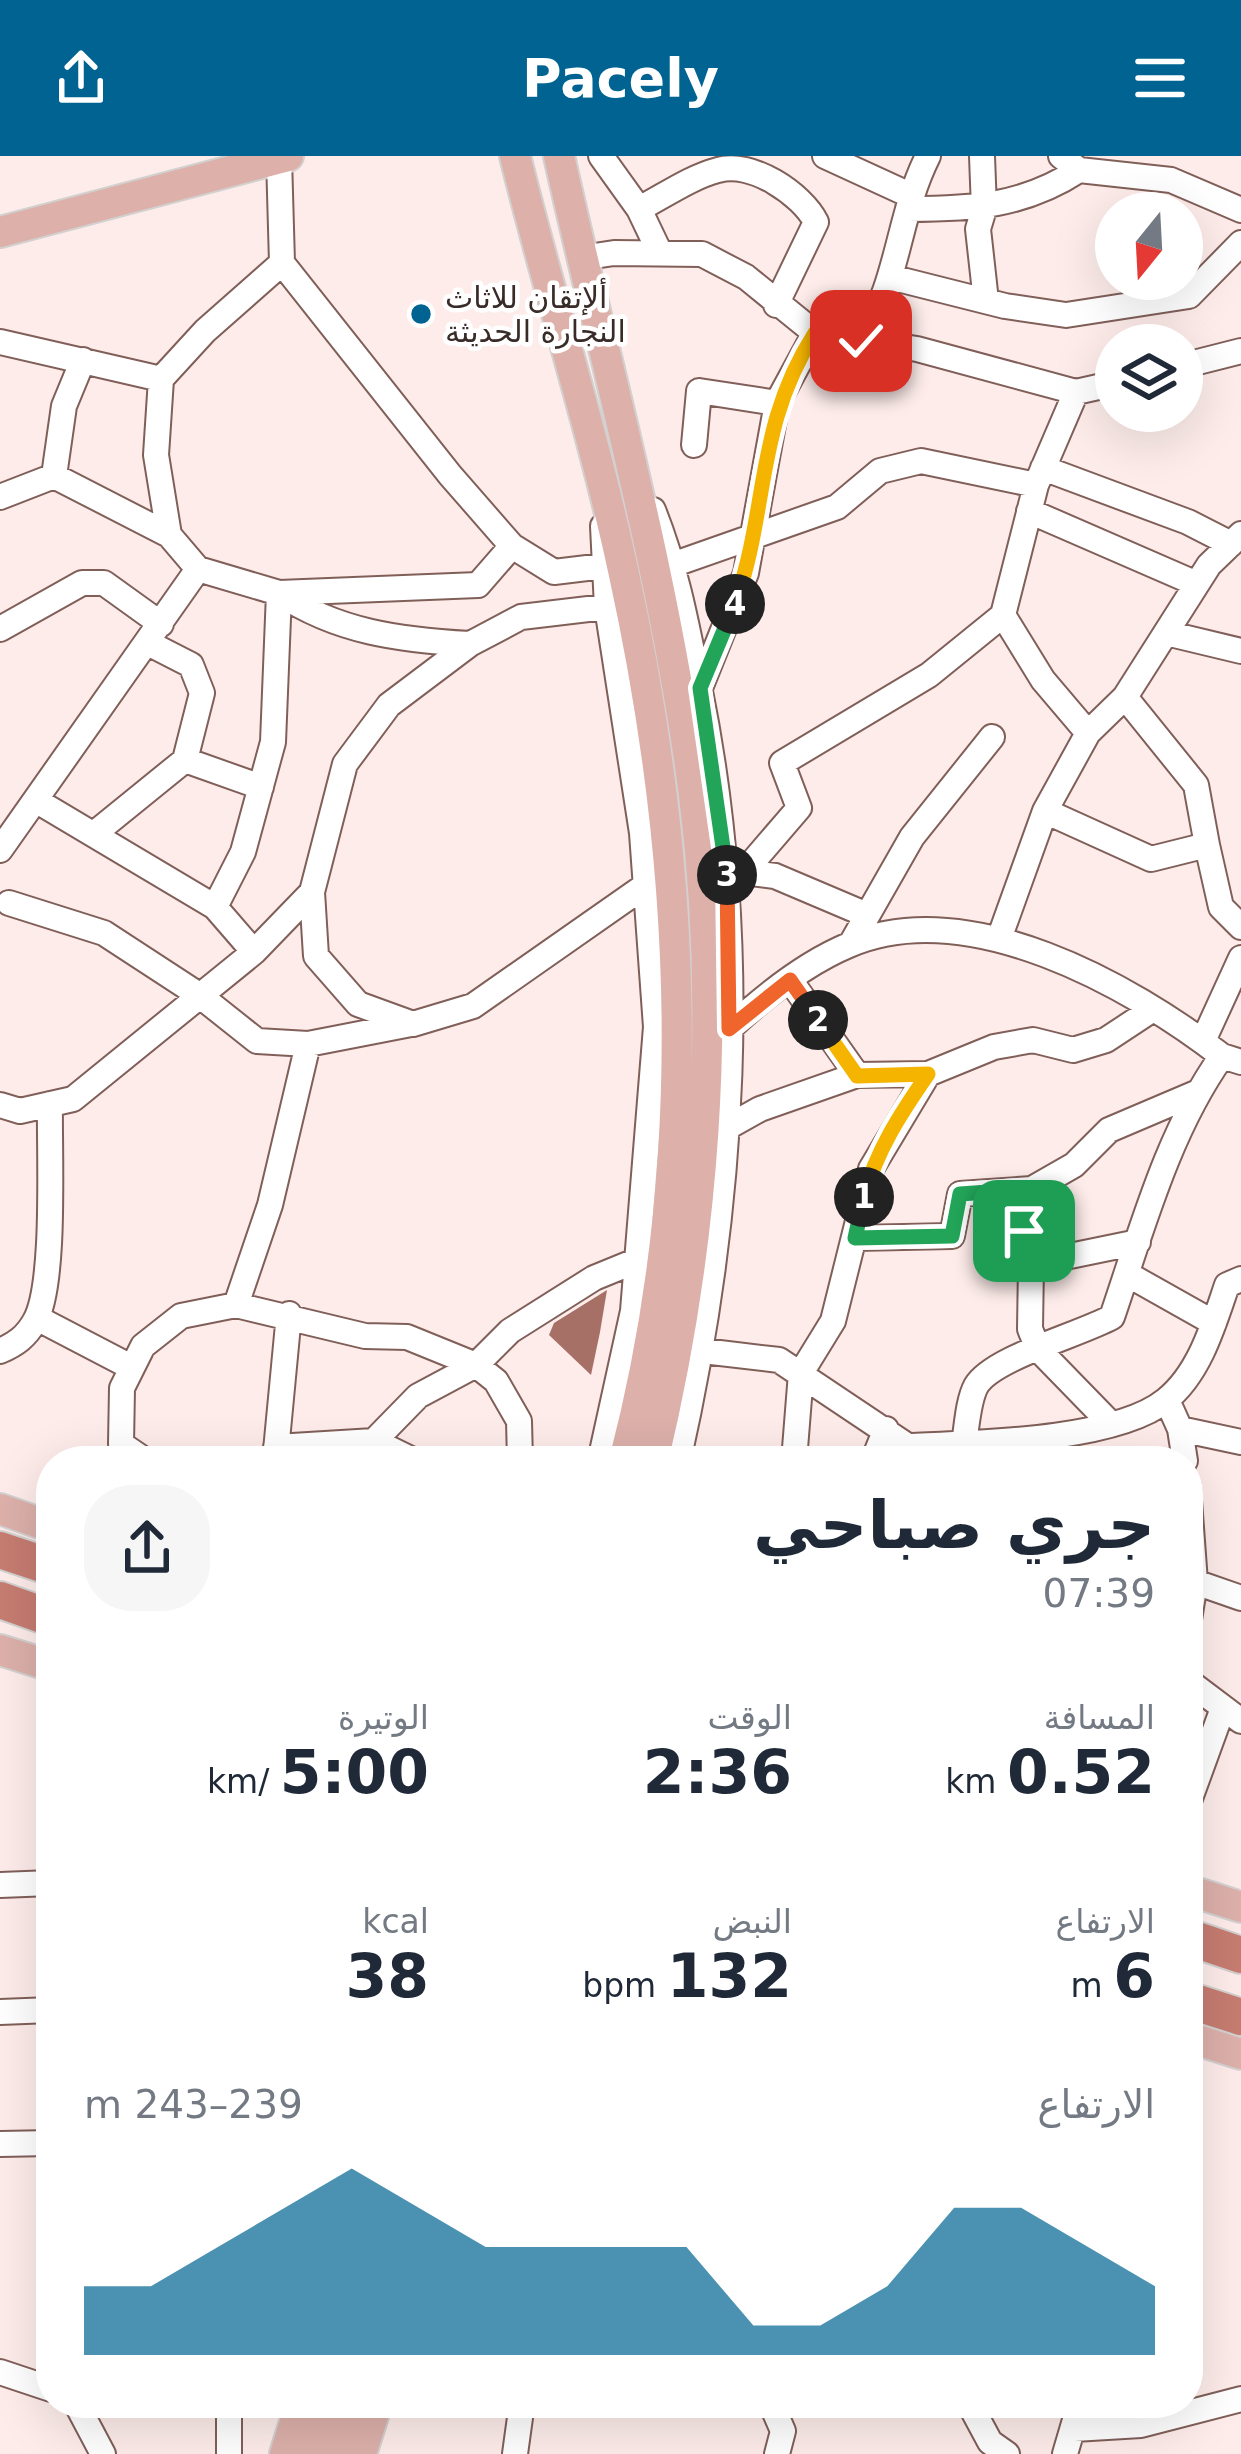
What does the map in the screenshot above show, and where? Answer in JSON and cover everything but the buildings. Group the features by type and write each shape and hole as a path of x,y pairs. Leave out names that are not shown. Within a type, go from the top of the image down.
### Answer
{"highway":[{"path":"0,1550 36,1562"},
{"path":"0,1600 36,1613"},
{"path":"1203,1941 1241,1955"},
{"path":"1203,2007 1241,2017"}],"main road":[{"path":"515,156 601,488 619,605 657,742 674,880 686,1183 684,1322 656,1446"},
{"path":"559,156 631,457 694,798 708,1040 686,1183 627,1446"},
{"path":"0,232 283,157"},
{"path":"0,1510 36,1522"},
{"path":"0,1650 36,1661"},
{"path":"1203,1896 1241,1907"},
{"path":"1203,1938 1241,1945"},
{"path":"1203,2010 1241,2027"},
{"path":"1203,2042 1241,2054"},
{"path":"285,2454 296,2418"},
{"path":"310,2454 321,2418"},
{"path":"339,2454 350,2418"},
{"path":"361,2454 372,2418"}],"street":[{"path":"601,156 639,209 660,254"},
{"path":"825,156 910,203 984,209 1043,193 1070,163 1167,168 1241,210"},
{"path":"861,341 894,278 910,203 928,156"},
{"path":"982,156 984,209 978,229 986,301"},
{"path":"283,157 282,262 512,546 554,572 614,565"},
{"path":"639,209 718,162 761,176 806,203 816,222 776,304"},
{"path":"894,278 1066,315 1189,296 1241,243"},
{"path":"581,258 702,254 746,277 815,333 985,364 1076,392 1095,388"},
{"path":"170,535 155,455 161,379 205,331 282,262"},
{"path":"700,688 746,573 777,403 815,333"},
{"path":"0,342 161,379"},
{"path":"1203,360 1241,350"},
{"path":"54,476 64,406 83,360"},
{"path":"694,445 699,391 777,403"},
{"path":"736,871 799,808 782,764 929,675 1003,615 1039,476 1076,392"},
{"path":"631,457 672,565 736,871 726,1128 703,1351 681,1446"},
{"path":"672,565 837,507 880,471 921,461 1039,476 1236,539 1197,584 1125,698 1088,733 1045,811 999,938"},
{"path":"0,496 54,476 170,535 198,569 279,593 318,619 375,634 470,644"},
{"path":"1029,511 1197,584"},
{"path":"279,593 478,585 512,546"},
{"path":"0,850 198,569"},
{"path":"0,629 82,584 104,583 191,665 202,693 185,760 95,833"},
{"path":"215,907 243,852 273,742 279,593"},
{"path":"413,1024 358,1004 316,956 312,892 345,764 389,705 470,644 521,617 619,605 656,1028 638,1260 604,1446"},
{"path":"1003,615 1043,680 1088,733"},
{"path":"1166,633 1241,651"},
{"path":"1125,698 1196,785 1221,907 1241,927"},
{"path":"851,944 912,837 992,737"},
{"path":"185,760 261,787"},
{"path":"37,801 215,907 254,952"},
{"path":"1045,811 1151,859 1207,844"},
{"path":"736,871 775,876 867,915"},
{"path":"3,902 104,933 199,995 257,1041 308,1044 413,1024 473,1006 530,971 646,885"},
{"path":"0,1103 20,1111 73,1099 254,952 312,892"},
{"path":"729,1029 790,980 851,944 899,932 999,938 1106,979 1222,1053"},
{"path":"964,1443 976,1387 995,1366 1074,1338 1112,1317 1196,1093 1222,1053 1241,958"},
{"path":"790,980 857,1076"},
{"path":"726,1128 760,1109 857,1076 928,1074 994,1047 1033,1040 1073,1050 1106,1040 1153,1009"},
{"path":"236,1305 270,1205 308,1044"},
{"path":"795,1446 801,1373 833,1321 871,1169 928,1074"},
{"path":"855,1238 952,1236 960,1194 1032,1189 1074,1165 1109,1130 1196,1093"},
{"path":"0,1351 20,1342 38,1318 45,1287 50,1104"},
{"path":"1017,1190 1031,1264 1030,1329 1038,1349 1110,1423"},
{"path":"1031,1264 1138,1241"},
{"path":"374,1442 418,1396 476,1365 510,1331 594,1278 638,1260"},
{"path":"1127,1274 1214,1323"},
{"path":"952,1446 1110,1423 1167,1400 1214,1323 1227,1285 1241,1280"},
{"path":"124,1446 122,1388 143,1346 181,1316 236,1305 289,1314 365,1336 407,1337 476,1365 496,1381 519,1420 520,1446"},
{"path":"276,1446 289,1314"},
{"path":"38,1318 129,1366"},
{"path":"703,1351 779,1360 909,1446"},
{"path":"1167,1400 1183,1446"},
{"path":"879,1446 886,1429"},
{"path":"1180,1429 1241,1442"},
{"path":"341,1446 374,1442 383,1446"},
{"path":"1203,1585 1241,1598"},
{"path":"1203,1693 1232,1715 1203,1774"},
{"path":"0,1885 36,1884"},
{"path":"0,2012 36,2011"},
{"path":"0,2144 36,2143"},
{"path":"0,2372 36,2384"},
{"path":"1203,2409 1241,2399"},
{"path":"84,2418 103,2454"},
{"path":"229,2418 229,2454"},
{"path":"515,2454 520,2418"},
{"path":"777,2418 783,2431 777,2454"},
{"path":"977,2418 990,2442 1007,2454"},
{"path":"1065,2454 1077,2418"},
{"path":"1074,2429 1141,2425 1168,2418"}],"place":[{"name":"ألإتقان للاثاث النجارة الحديثة","path":"421,314"}],"route":[{"path":"861,341 815,333 777,403 746,573 700,688 727,870 729,1029 790,980 857,1076 928,1074 896,1120 871,1169 855,1238 952,1236 960,1194 1017,1190 1024,1231"}]}
